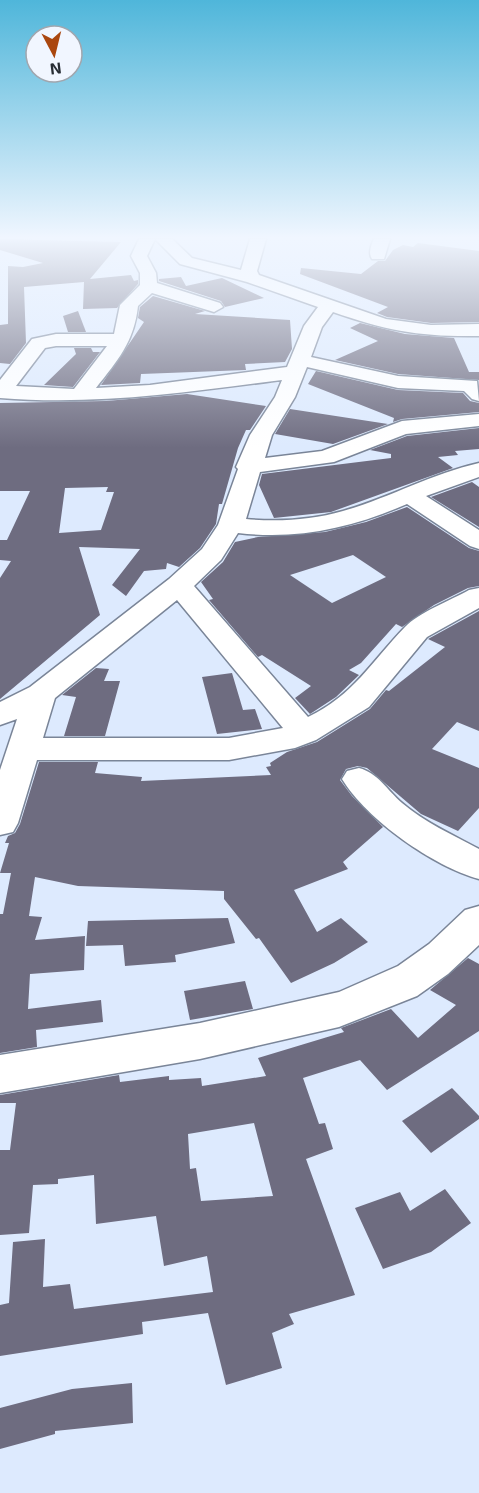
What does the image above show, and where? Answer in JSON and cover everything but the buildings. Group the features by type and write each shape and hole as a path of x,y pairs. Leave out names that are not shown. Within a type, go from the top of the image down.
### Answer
{"street":[{"path":"80,395 98,375 120,340 129,322 129,309"},
{"path":"0,715 41,694 179,585 212,554 231,525 248,466 261,435 285,397 313,326 326,309"},
{"path":"339,309 383,324 416,329 479,330"},
{"path":"416,329 419,333 469,348"},
{"path":"1,393 39,343 56,340 120,340"},
{"path":"1,393 80,395 150,391 298,366 398,382 470,386 479,395"},
{"path":"248,466 326,457 402,428 479,420"},
{"path":"231,525 277,529 336,522 461,474 479,470"},
{"path":"409,495 479,541"},
{"path":"179,585 304,733"},
{"path":"22,749 229,749 260,747 304,733 358,700 383,674 417,631 479,596"},
{"path":"0,823 41,694"},
{"path":"358,779 390,812 479,866"},
{"path":"0,1074 152,1051 288,1023 354,1005 403,983 423,970 442,957 479,921"}]}
